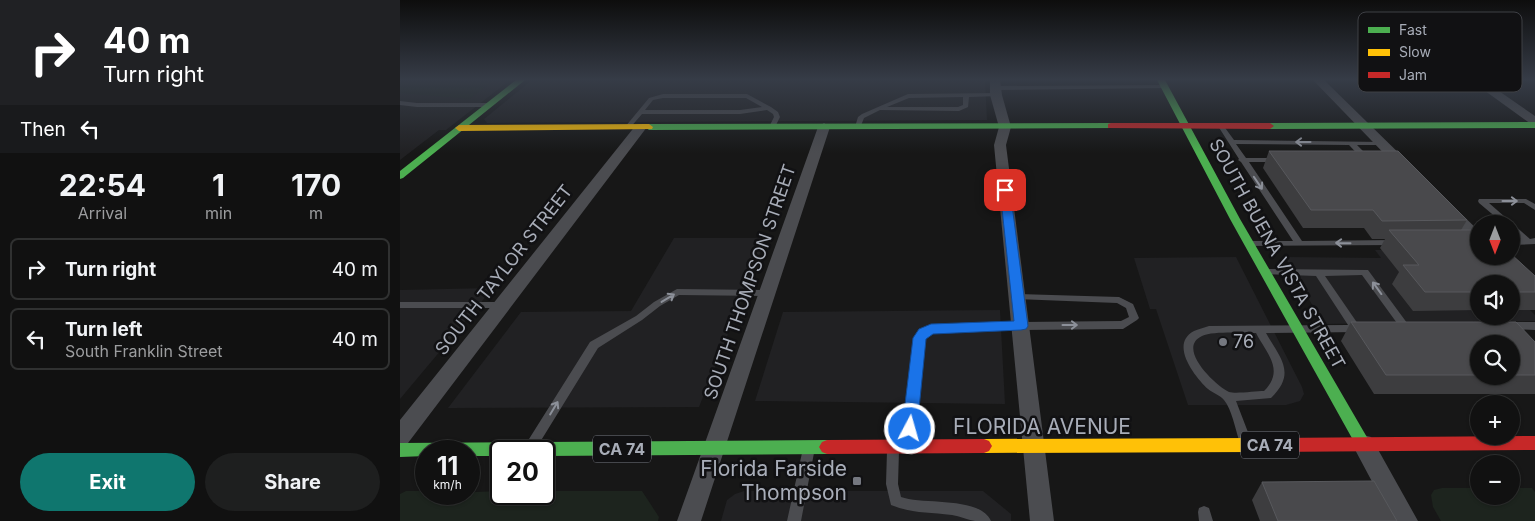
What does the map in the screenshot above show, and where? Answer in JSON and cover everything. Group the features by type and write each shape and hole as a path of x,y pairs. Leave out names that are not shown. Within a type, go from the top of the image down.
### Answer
{"street":[{"path":"999,104 1005,127 1000,145 1042,521"},
{"name":"SOUTH BUENA VISTA STREET","path":"1175,104 1249,244 1364,444"},
{"path":"1342,104 1412,173"},
{"path":"1511,104 1535,121"},
{"path":"400,176 489,105"},
{"path":"460,128 635,123 772,127 1535,125"},
{"name":"SOUTH TAYLOR STREET","path":"400,436 502,305 635,123"},
{"name":"SOUTH THOMPSON STREET","path":"689,521 824,127"},
{"path":"1438,200 1470,235"},
{"name":"FLORIDA AVENUE","path":"555,450 1535,443"},
{"path":"1364,444 1406,521"},
{"name":"FLORIDA AVENUE","path":"400,450 490,450"}],"lane":[{"path":"429,104 489,105"},
{"path":"635,123 647,104"},
{"path":"763,104 776,113 777,117 772,127"},
{"path":"858,127 861,117 889,104"},
{"path":"878,109 960,108 966,104"},
{"path":"635,123 769,108"},
{"path":"1222,126 1242,160 1298,243"},
{"path":"1231,142 1381,143"},
{"path":"1351,142 1375,160"},
{"path":"1358,159 1398,160"},
{"path":"1242,160 1290,160"},
{"path":"1498,215 1482,201 1526,201 1535,208"},
{"path":"1520,233 1532,242"},
{"path":"1249,244 1400,244"},
{"path":"1265,272 1365,272 1410,327 1388,328"},
{"path":"1318,273 1355,328"},
{"path":"535,440 594,345 677,292 767,294"},
{"path":"908,447 920,338 924,332 931,329 1123,325 1134,318 1130,306 1119,300 1018,297"},
{"path":"400,305 502,305"},
{"path":"1495,326 1535,326"},
{"path":"1247,445 1228,397 1199,373 1190,358 1187,345 1191,336 1198,332 1209,330 1372,328"},
{"path":"1228,397 1267,395 1272,391 1281,374 1280,368 1259,329"},
{"path":"894,447 892,484 895,501 907,507 956,509 974,512 984,521"},
{"path":"794,521 809,448"}],"shaded area":[{"path":"400,104 479,104 446,130 439,130 400,160"},
{"path":"502,104 986,104 987,120 487,123 484,119"},
{"path":"674,238 766,238 699,407 448,408 521,312 631,311"},
{"path":"1375,250 1470,250 1470,265 1475,265 1477,275 1470,275 1470,322 1323,324 1285,257 1381,258"},
{"path":"1236,257 1302,387 1304,394 1300,401 1286,405 1188,405 1156,309 1150,309 1134,258"},
{"path":"493,288 400,399 400,290"},
{"path":"1520,300 1535,315 1535,321 1520,321"},
{"path":"1000,310 1005,404 755,401 783,312"},
{"path":"1442,488 1470,488 1470,505 1520,505 1520,488 1532,488 1535,492 1535,521 1441,521 1433,507 1431,495 1434,490"},
{"path":"406,491 415,491 415,505 480,505 480,492 490,491 490,505 555,505 555,491 642,491 659,517 658,521 400,521 400,494"},
{"path":"744,491 983,491 1011,514 1011,521 721,521 727,500 735,494"}],"building":[{"path":"1269,151 1398,151 1467,220 1382,221 1373,210 1311,210"},
{"path":"1389,230 1470,230 1470,265 1520,265 1520,262 1535,276 1535,292 1520,292 1520,275 1470,275 1470,292 1425,292 1403,265 1419,265"},
{"path":"1351,322 1470,322 1470,325 1519,325 1535,342 1535,375 1520,375 1520,335 1470,335 1470,375 1386,375"},
{"path":"1374,481 1397,521 1278,521 1262,482"}],"traffic: fast":[{"path":"400,176 490,104"},
{"path":"1174,104 1235,219 1363,444"},
{"path":"1270,126 1535,125"},
{"path":"649,127 1111,126"},
{"path":"400,450 827,447"}],"traffic: slow":[{"path":"459,128 649,127"},
{"path":"984,446 1255,445"}],"traffic: jam":[{"path":"1111,126 1270,126"},
{"path":"1255,445 1535,443"},
{"path":"827,447 984,446"}],"place":[{"name":"76","path":"1223,342"},
{"name":"Florida Farside Thompson","path":"857,481"}],"route":[{"path":"910,429 920,338 924,332 931,329 1021,326 1005,190"}]}
